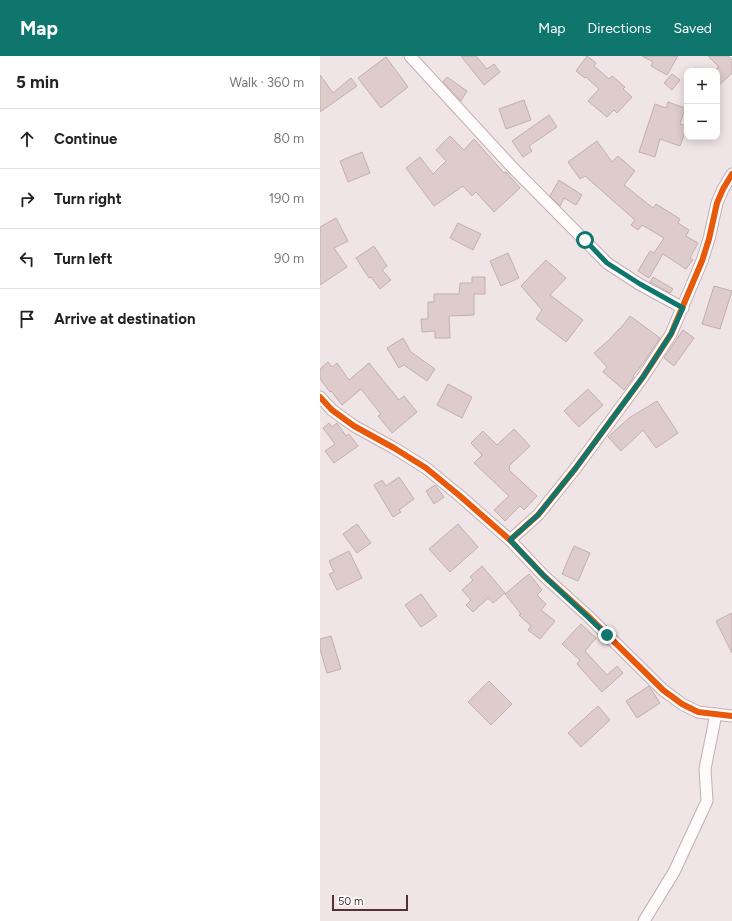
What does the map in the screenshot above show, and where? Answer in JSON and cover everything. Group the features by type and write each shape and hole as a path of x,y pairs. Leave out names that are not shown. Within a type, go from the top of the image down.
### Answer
{"street":[{"path":"410,56 512,167 607,263 640,284 683,308"},
{"path":"510,540 538,515 575,469 643,377 671,334 692,288 709,239 717,203 732,174"},
{"path":"320,397 332,410 354,426 426,468 460,496 510,540 544,576 588,616 663,690 682,704 698,712 732,716"},
{"path":"644,921 674,872 707,801 705,769 716,714"}],"building":[{"path":"461,56 476,56 487,69 494,64 500,72 484,85"},
{"path":"587,56 596,63 594,66 609,79 612,76 625,87 623,89 632,97 617,113 614,110 607,117 588,101 599,89 586,77 585,78 576,71"},
{"path":"642,56 678,56 667,75 651,66 653,62"},
{"path":"708,56 728,56 732,60 732,73 720,84 720,68 717,68 719,67"},
{"path":"386,57 408,87 381,108 358,78"},
{"path":"672,74 680,80 672,90 664,83"},
{"path":"320,75 333,93 351,78 357,86 320,112"},
{"path":"447,77 467,91 461,101 443,82"},
{"path":"524,100 531,120 506,129 499,109"},
{"path":"668,102 684,108 680,124 684,125 684,135 680,146 660,139 655,157 639,152 655,104 666,108"},
{"path":"549,115 557,127 529,146 532,151 523,157 512,141"},
{"path":"450,136 464,150 474,139 504,173 506,172 520,188 494,212 476,192 472,196 463,186 434,206 406,168 420,157 433,174 446,161 436,150"},
{"path":"597,141 612,162 618,156 635,171 624,185 653,208 656,204 680,219 678,223 689,230 686,236 698,243 690,258 693,260 686,269 663,254 649,278 638,271 650,251 654,253 664,238 642,225 638,230 631,225 635,220 585,176 580,179 568,162"},
{"path":"362,152 370,173 348,182 340,161"},
{"path":"559,180 582,195 576,205 564,198 560,206 550,196"},
{"path":"336,218 348,241 334,248 347,267 320,285 320,227"},
{"path":"458,223 481,234 473,250 450,238"},
{"path":"374,246 387,266 382,270 391,280 380,289 371,277 369,278 356,258"},
{"path":"508,253 519,278 501,286 490,261"},
{"path":"546,260 566,278 550,295 583,320 566,342 536,319 542,310 521,286"},
{"path":"472,277 485,277 485,294 474,294 474,315 449,316 450,338 435,338 435,331 422,332 421,319 428,319 428,302 434,302 434,294 459,294 460,283 472,283"},
{"path":"653,277 673,289 670,293 650,282"},
{"path":"714,286 732,291 720,329 702,324"},
{"path":"630,316 660,338 624,390 603,372 607,367 594,353 620,329"},
{"path":"683,330 694,338 674,366 664,358"},
{"path":"403,338 411,352 435,369 427,381 404,365 399,368 387,348"},
{"path":"328,362 332,367 337,363 349,380 369,363 399,400 404,396 417,412 392,433 378,416 381,414 361,389 342,405 320,379 320,369"},
{"path":"448,384 472,397 462,418 437,405"},
{"path":"588,389 603,405 579,427 564,411"},
{"path":"657,401 678,433 656,448 643,430 621,451 608,437 629,418"},
{"path":"329,423 332,427 337,423 346,436 349,434 358,446 334,463 325,451 335,444 323,428"},
{"path":"514,429 530,446 509,466 509,470 537,496 524,510 520,506 505,521 494,510 509,496 474,463 482,455 471,443 483,431 497,445"},
{"path":"399,477 414,499 399,510 401,512 393,517 374,485 382,480 386,486"},
{"path":"435,485 444,497 434,504 426,491"},
{"path":"357,524 371,543 357,553 343,534"},
{"path":"458,524 478,547 450,572 429,549"},
{"path":"574,546 590,553 578,581 562,574"},
{"path":"349,551 362,578 337,590 329,574 334,572 329,561"},
{"path":"482,566 505,593 493,603 488,598 473,612 466,605 471,600 462,590 473,580 470,577"},
{"path":"529,574 542,590 537,595 546,604 541,610 555,621 540,639 528,630 531,626 519,615 521,614 505,594"},
{"path":"421,594 437,616 421,627 405,605"},
{"path":"732,613 732,653 716,621"},
{"path":"581,624 596,638 585,651 607,675 617,666 623,673 602,692 577,664 580,660 562,644"},
{"path":"331,636 341,669 327,673 320,649 320,639"},
{"path":"489,681 512,704 491,725 468,702"},
{"path":"649,686 660,703 637,718 626,701"},
{"path":"598,706 610,720 581,747 568,733"}],"cycle path":[{"path":"510,540 538,515 575,469 643,377 671,334 702,261 709,239 717,203 732,174"},
{"path":"320,397 332,410 354,426 426,468 460,496 510,540 544,576 588,616 663,690 682,704 698,712 732,716"}],"route":[{"path":"585,240 607,263 640,284 683,308 671,334 643,377 575,469 538,515 510,540 544,576 607,635"}]}
